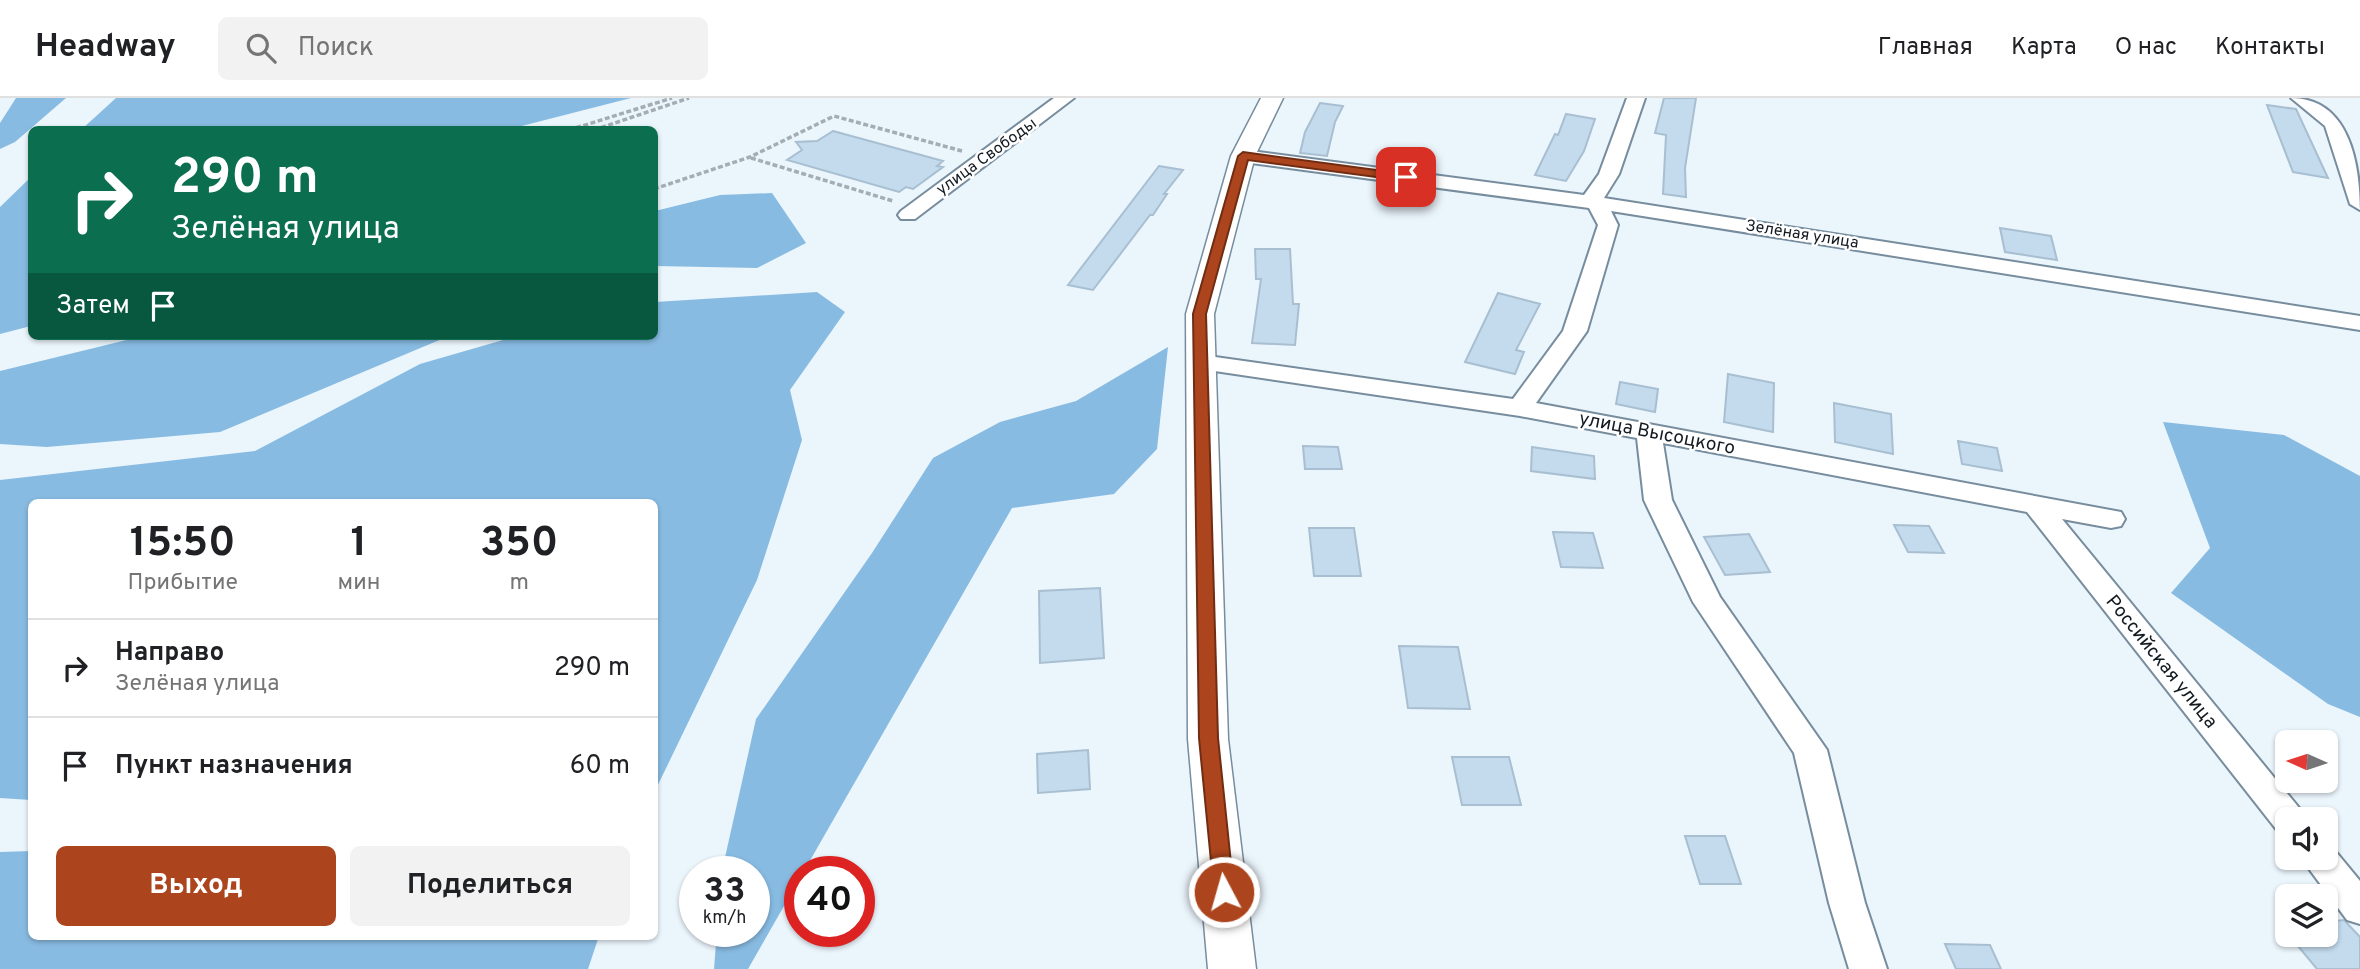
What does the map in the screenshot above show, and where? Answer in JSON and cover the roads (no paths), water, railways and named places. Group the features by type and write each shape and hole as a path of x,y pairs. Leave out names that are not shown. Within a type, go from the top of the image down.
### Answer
{"street":[{"name":"улица Свободы","path":"912,212 1065,98"},
{"path":"1232,969 1209,738 1200,314 1243,156 1272,98"},
{"path":"1520,408 1575,331 1606,239 1608,225 1593,197 1609,174 1636,98"},
{"path":"2300,98 2333,124 2360,204"},
{"name":"Зелёная улица","path":"1243,156 1596,203 2360,323"},
{"name":"улица Высоцкого","path":"1201,362 1520,408 2111,519"},
{"path":"1649,432 1658,500 1708,602 1810,750 1847,903 1868,969"},
{"name":"Российская улица","path":"2035,504 2278,807"},
{"path":"2329,870 2360,908"}]}
